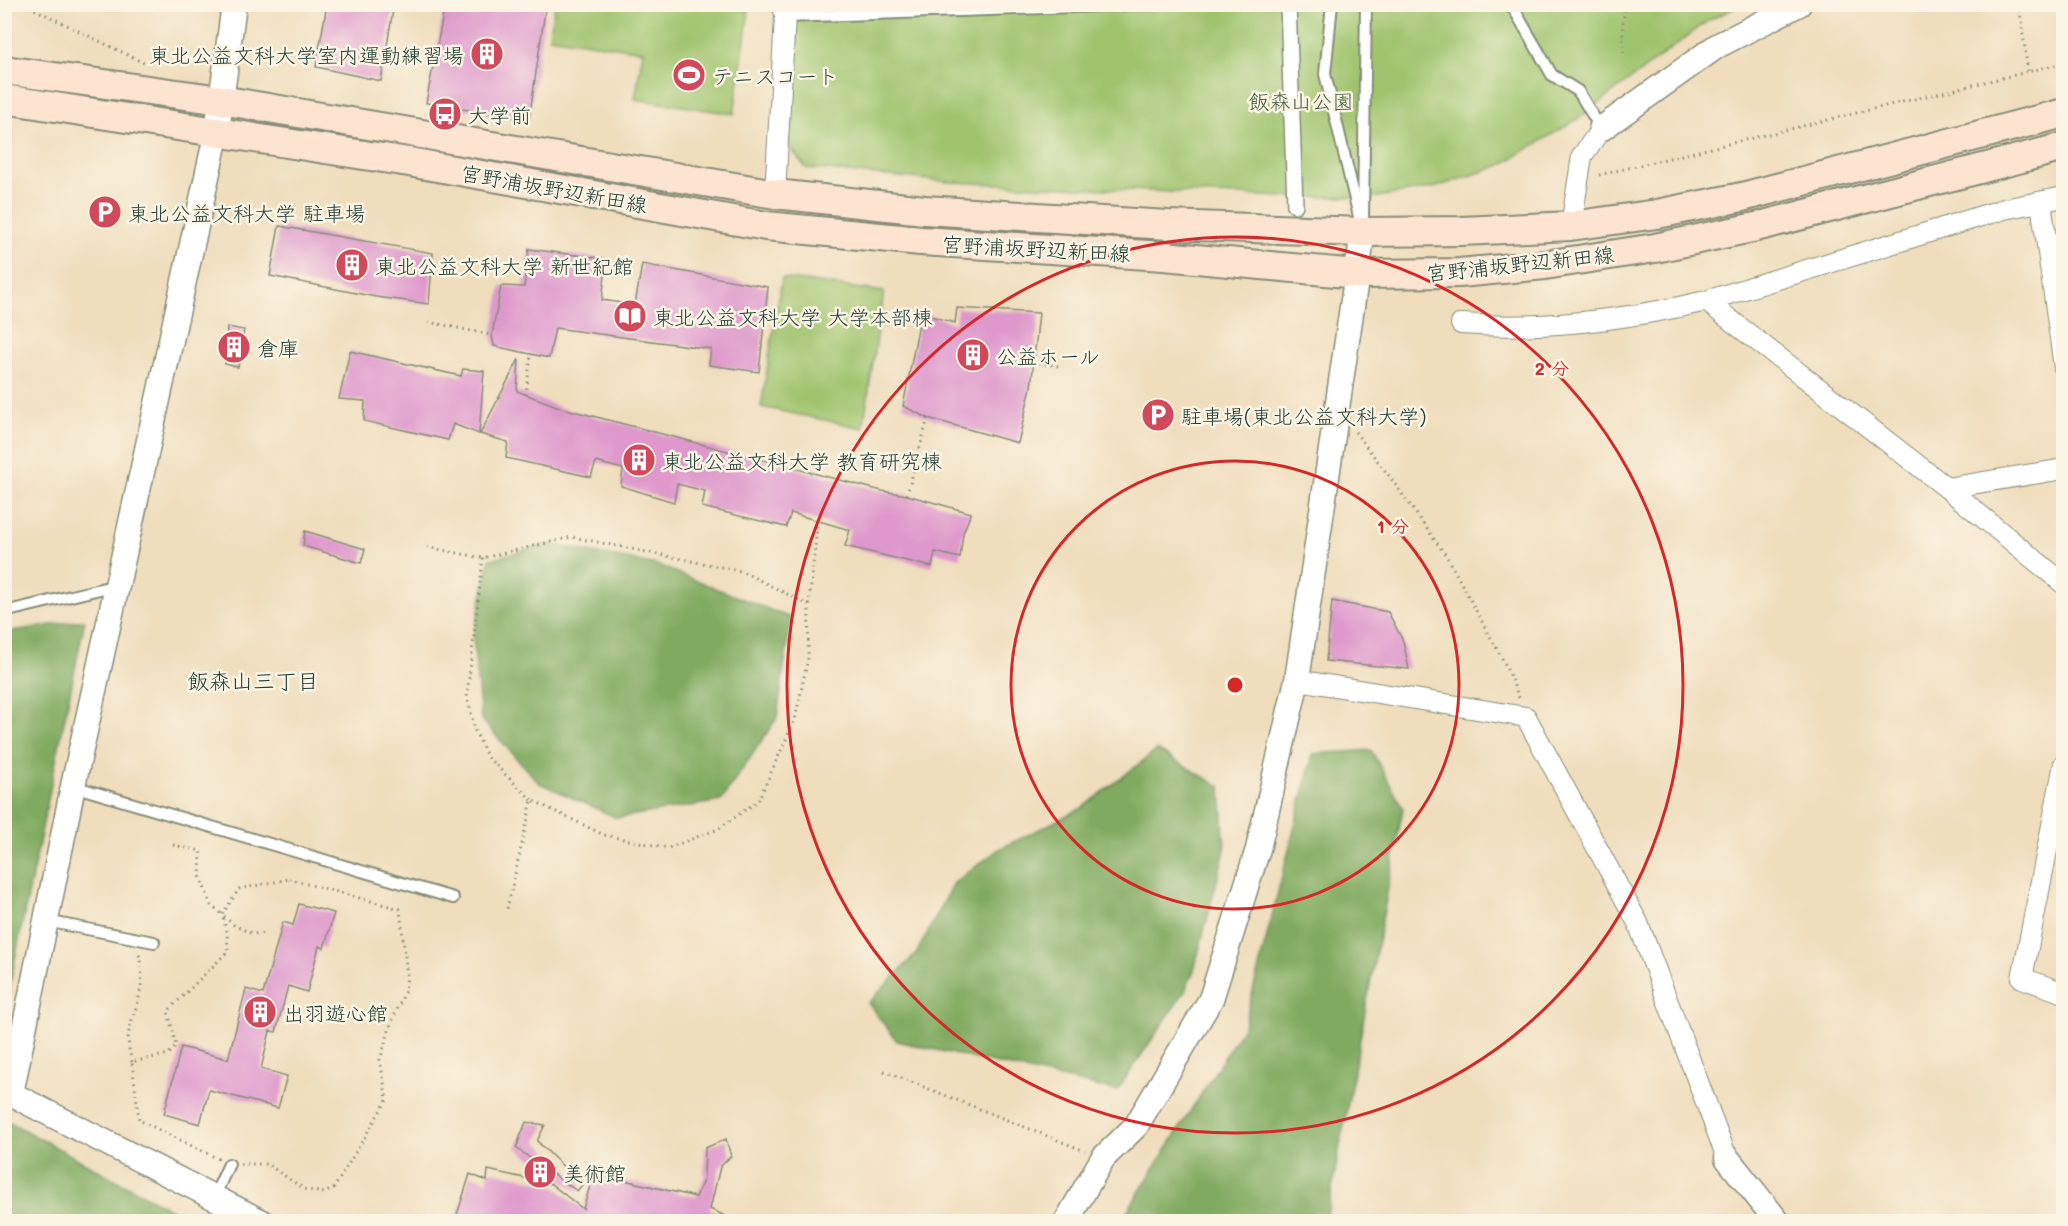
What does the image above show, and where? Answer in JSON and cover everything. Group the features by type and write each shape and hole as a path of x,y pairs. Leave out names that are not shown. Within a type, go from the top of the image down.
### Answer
{"main road":[{"name":"宮野浦坂野辺新田線","path":"4,70 221,100 775,194 925,210 1168,225 1363,232 1461,231 1571,226 1657,214 1742,197 2064,113"},
{"name":"宮野浦坂野辺新田線","path":"4,99 409,162 766,226 921,242 1164,256 1357,274 1459,273 1545,265 1655,248 1756,227 2064,147"}],"street":[{"path":"234,4 217,131 8,1093 262,1221"},
{"path":"1288,4 1295,205"},
{"path":"1571,226 1582,156 1601,129 1717,46 1799,4"},
{"path":"775,194 784,11"},
{"path":"1461,324 1502,327 1586,322 1647,314 1706,301 2004,209 2064,197"},
{"path":"2041,202 2064,367"},
{"path":"1066,1221 1103,1158 1136,1126 1211,999 1258,849 1298,680 1363,232"},
{"path":"1706,301 1947,488 2064,584"},
{"path":"1947,488 2064,470"},
{"path":"1298,680 1526,717 1638,923 1727,1158 1778,1221"},
{"path":"2064,764 2022,978 2064,993"}],"lane":[{"path":"784,11 1160,4"},
{"path":"1332,4 1325,74 1363,232"},
{"path":"1363,232 1366,4"},
{"path":"1511,4 1552,75 1578,91 1601,129"},
{"path":"4,612 117,585"},
{"path":"73,786 453,898"},
{"path":"46,921 154,942"},
{"path":"214,1197 229,1164"}],"path":[{"path":"1623,53 1623,19 1626,4"},
{"path":"2019,4 2028,72"},
{"path":"27,5 158,70 157,91"},
{"path":"1579,180 2064,63"},
{"path":"428,322 492,335"},
{"path":"526,395 531,356"},
{"path":"1034,356 1058,358"},
{"path":"1033,362 1058,366"},
{"path":"1337,416 1357,434 1447,557 1504,662 1526,717"},
{"path":"907,495 928,418"},
{"path":"483,558 467,695 475,731 488,758 532,800 604,835 668,848 718,829 758,801 795,720 808,658 809,605 818,517"},
{"path":"427,547 483,558 572,537 741,571 809,605"},
{"path":"506,913 532,800"},
{"path":"174,845 201,851 200,876 211,905 234,925 252,933 266,933"},
{"path":"132,1062 169,1054 176,1046 168,1011 228,951 227,932 222,915 239,889 290,879 400,909 407,976 405,991 391,1024 380,1060 387,1100 334,1188 324,1193 304,1189 267,1164 229,1164 139,1120 132,1062 127,1044 129,1025 140,995 142,978 137,938"},
{"path":"884,1071 1103,1158"}],"green space":[{"name":"テニスコート","path":"705,4 749,11 734,114 635,99 643,51 549,37 555,5"},
{"name":"飯森山公園","path":"793,5 1741,5 1709,20 1578,119 1501,165 1437,187 1378,197 1284,197 950,182 806,168 788,145"},
{"path":"782,278 884,292 863,428 761,407"},
{"path":"549,544 657,565 791,618 777,718 721,801 617,818 539,783 481,719 473,637 490,559"},
{"path":"85,620 5,1008 5,632"},
{"path":"1157,750 1221,787 1225,850 1194,970 1185,991 1117,1091 897,1041 868,1003 916,954 954,883 999,849 1082,808"},
{"path":"1371,750 1403,808 1326,1221 1121,1221 1244,1026 1313,754"},
{"path":"6,1120 192,1221 5,1221"}],"building":[{"path":"327,4 394,4 381,81 316,67"},
{"name":"東北公益文科大学室内運動練習場","path":"445,4 546,4 529,120 426,103"},
{"name":"東北公益文科大学 新世紀館","path":"279,226 433,253 429,304 376,297 270,276"},
{"name":"東北公益文科大学 大学本部棟","path":"529,249 607,259 602,300 635,305 642,264 768,287 759,372 709,365 711,349 555,328 549,358 494,346 492,335 501,286 524,287"},
{"name":"公益ホール","path":"957,308 1039,313 1031,387 1018,443 928,418 903,406 921,313 955,323"},
{"name":"倉庫","path":"227,327 244,330 238,367 225,364"},
{"path":"350,351 461,376 463,369 484,371 479,434 453,424 448,440 364,421 365,401 339,399"},
{"name":"東北公益文科大学 教育研究棟","path":"519,359 517,391 562,408 971,513 963,533 960,558 935,552 932,567 845,546 850,530 791,513 786,527 702,507 705,491 677,484 674,502 621,486 623,469 596,462 591,477 506,458 508,442 480,434"},
{"path":"305,531 365,549 361,563 303,546"},
{"path":"1332,601 1388,612 1403,641 1409,669 1326,661"},
{"name":"出羽遊心館","path":"299,904 334,913 324,948 319,946 307,992 288,986 276,1032 270,1031 261,1069 287,1076 278,1108 209,1090 200,1124 164,1114 181,1047 228,1059 246,989 263,994 283,922 293,925"},
{"path":"526,1122 545,1125 537,1141 582,1185 577,1191 516,1148"},
{"name":"美術館","path":"726,1139 731,1156 720,1167 710,1209 736,1221 455,1221 470,1174 487,1181 488,1170 551,1184 583,1209 594,1173 696,1197 704,1178 705,1148"}],"place":[{"name":"東北公益文科大学室内運動練習場","path":"487,54"},
{"name":"テニスコート","path":"689,75"},
{"name":"大学前","path":"445,114"},
{"name":"東北公益文科大学 駐車場","path":"105,212"},
{"name":"東北公益文科大学 新世紀館","path":"352,265"},
{"name":"東北公益文科大学 大学本部棟","path":"630,316"},
{"name":"倉庫","path":"234,347"},
{"name":"公益ホール","path":"973,355"},
{"name":"駐車場(東北公益文科大学)","path":"1158,415"},
{"name":"東北公益文科大学 教育研究棟","path":"639,460"},
{"name":"出羽遊心館","path":"260,1012"},
{"name":"美術館","path":"540,1172"}],"district":[{"name":"飯森山三丁目","path":"253,680"}]}
